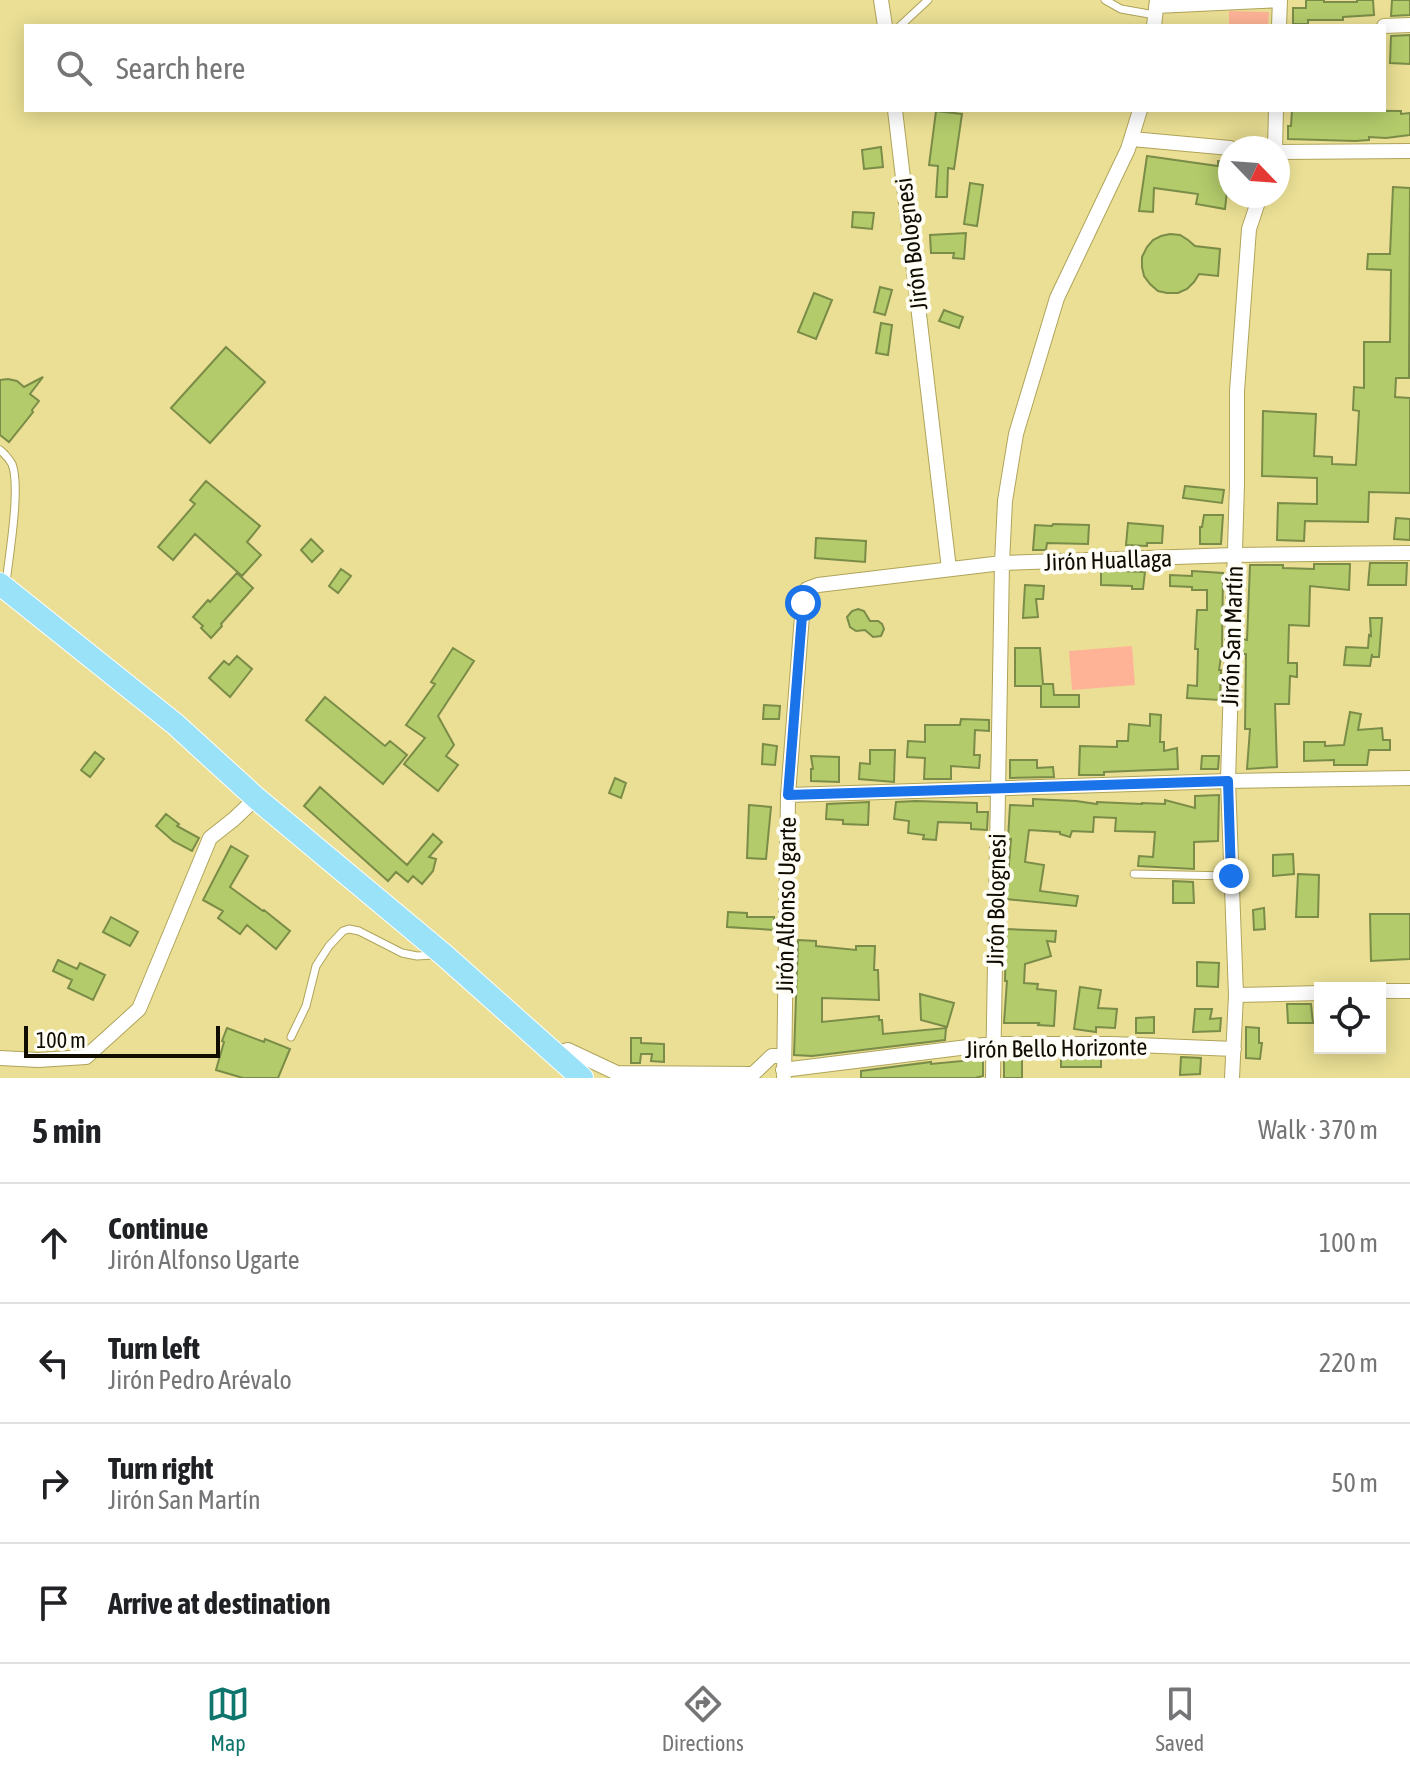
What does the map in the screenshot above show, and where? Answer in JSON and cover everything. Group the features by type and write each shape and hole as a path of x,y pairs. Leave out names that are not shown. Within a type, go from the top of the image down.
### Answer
{"highway":[{"path":"3,587 175,724 256,798 444,955 582,1078"}],"street":[{"path":"882,0 885,24"},
{"path":"1155,12 1280,0 1279,24"},
{"path":"1386,26 1410,25"},
{"name":"Jirón Bolognesi","path":"895,112 949,569"},
{"name":"Jirón Bolognesi","path":"993,1078 1005,501 1016,434 1057,298 1132,139 1139,112"},
{"path":"1276,112 1276,136"},
{"path":"1132,139 1218,147"},
{"path":"1290,150 1410,151"},
{"name":"Jirón San Martín","path":"1232,1078 1236,995 1228,781 1237,391 1249,229 1256,208"},
{"name":"Jirón Huallaga","path":"807,589 818,585 1002,563 1410,553"},
{"name":"Jirón Alfonso Ugarte","path":"783,1068 788,795 803,603 807,589"},
{"path":"788,795 1410,778"},
{"path":"0,1058 38,1060 86,1057 139,1009 210,838 256,798"},
{"path":"1386,991 1410,991"},
{"path":"1236,995 1314,993"},
{"name":"Jirón Bello Horizonte","path":"554,1054 568,1050 617,1073 700,1075 753,1074 772,1056 783,1068 992,1044 1112,1044 1234,1049"}],"lane":[{"path":"902,24 928,0"},
{"path":"1105,0 1121,9 1155,12"},
{"path":"0,450 12,465 16,486 3,587"},
{"path":"1134,874 1231,876"},
{"path":"291,1037 306,1006 316,966 343,931 359,931 411,955 444,955"}],"shaded area":[{"path":"1229,11 1269,12 1268,24 1229,24"},
{"path":"1132,646 1135,685 1072,690 1069,651"}],"building":[{"path":"1306,0 1373,0 1374,15 1293,24 1293,8 1306,8"},
{"path":"1392,0 1410,0 1410,15 1391,16"},
{"path":"1410,35 1410,64 1390,63 1391,36"},
{"path":"936,112 962,114 954,169 948,168 947,197 936,197 938,166 929,165"},
{"path":"1292,112 1410,113 1410,135 1369,137 1369,140 1290,139 1288,126 1291,126"},
{"path":"881,147 883,167 864,169 862,150"},
{"path":"1147,156 1218,166 1218,208 1196,204 1198,194 1154,188 1153,212 1139,211"},
{"path":"970,183 983,185 977,226 964,224"},
{"path":"1393,187 1410,188 1409,378 1396,378 1395,397 1410,398 1410,493 1369,492 1368,522 1305,521 1304,541 1277,540 1278,503 1317,504 1317,478 1262,476 1263,411 1316,414 1314,456 1332,457 1332,464 1356,465 1359,411 1353,410 1354,387 1364,388 1364,342 1390,342 1391,270 1367,269 1368,254 1390,254"},
{"path":"853,212 874,213 872,229 852,227"},
{"path":"966,233 964,259 953,258 954,253 931,253 930,235"},
{"path":"1170,234 1180,235 1195,246 1220,249 1218,276 1199,274 1187,289 1178,293 1158,291 1150,284 1144,276 1142,257 1153,240"},
{"path":"880,287 892,290 885,315 874,312"},
{"path":"814,293 832,300 816,339 798,332"},
{"path":"944,310 963,317 959,328 939,321"},
{"path":"881,323 892,325 888,355 876,353"},
{"path":"226,347 265,382 210,443 171,408"},
{"path":"43,377 30,394 39,401 9,442 0,435 0,380 17,381 24,387"},
{"path":"206,481 260,526 247,542 261,555 242,576 195,534 173,560 158,547 195,504 190,500"},
{"path":"1185,486 1224,490 1222,503 1183,498"},
{"path":"1204,515 1223,515 1221,544 1200,544"},
{"path":"1396,518 1410,519 1410,540 1394,539"},
{"path":"1128,523 1163,526 1162,543 1126,545"},
{"path":"1035,525 1089,525 1088,544 1047,543 1046,550 1033,550"},
{"path":"816,538 866,541 865,562 815,558"},
{"path":"311,539 323,551 312,562 301,550"},
{"path":"1370,563 1407,563 1406,585 1368,585"},
{"path":"1314,564 1350,564 1349,590 1310,586 1309,626 1289,625 1288,663 1297,663 1297,677 1290,676 1289,704 1275,704 1277,767 1247,769 1250,729 1245,729 1246,654 1242,654 1242,639 1247,640 1250,565 1314,569"},
{"path":"341,569 351,576 338,593 329,586"},
{"path":"1101,570 1145,572 1143,589 1101,585"},
{"path":"1192,571 1223,573 1220,700 1187,698 1188,685 1197,686 1197,610 1207,610 1207,590 1170,586 1170,575 1192,576"},
{"path":"237,573 253,588 211,638 193,617"},
{"path":"1025,585 1044,586 1043,599 1036,599 1038,617 1023,618"},
{"path":"858,609 864,611 870,621 882,624 884,629 881,636 873,637 865,630 856,631 850,627 847,617"},
{"path":"1370,618 1382,618 1379,657 1372,657 1372,654 1370,666 1344,665 1346,647 1368,648"},
{"path":"453,648 474,661 438,716 454,745 446,756 458,765 438,791 404,764 425,738 406,725 435,684 431,682"},
{"path":"1015,648 1040,648 1043,684 1053,684 1054,695 1079,695 1079,707 1041,707 1041,686 1015,686"},
{"path":"237,656 252,669 230,697 209,678 224,661 229,665"},
{"path":"325,697 385,746 390,741 407,755 383,784 306,720"},
{"path":"764,705 780,706 779,719 763,719"},
{"path":"1350,712 1361,714 1358,730 1382,728 1383,740 1390,740 1390,750 1369,750 1367,765 1334,765 1334,760 1304,761 1304,742 1325,742 1325,746 1344,745"},
{"path":"1150,714 1161,715 1160,742 1164,742 1164,751 1177,748 1178,769 1079,775 1080,746 1117,747 1117,741 1128,741 1129,724 1150,726"},
{"path":"961,719 989,720 989,731 975,730 974,755 980,755 979,768 951,766 951,779 924,779 925,758 907,757 908,741 925,742 925,725 960,725"},
{"path":"763,744 777,746 775,765 762,764"},
{"path":"870,750 895,750 894,782 859,779 860,763 870,764"},
{"path":"95,752 104,759 90,777 81,770"},
{"path":"811,756 839,757 839,782 811,781"},
{"path":"1202,756 1219,756 1218,769 1201,769"},
{"path":"1010,760 1037,760 1037,768 1053,767 1054,777 1010,778"},
{"path":"615,778 626,783 621,798 609,793"},
{"path":"320,787 407,865 433,834 442,842 429,857 436,859 433,871 422,884 413,876 408,882 396,872 388,881 304,806"},
{"path":"1219,795 1218,841 1194,842 1194,869 1138,866 1139,856 1153,857 1155,832 1115,831 1116,818 1094,817 1093,832 1072,831 1070,837 1060,832 1029,830 1025,862 1044,865 1040,891 1078,896 1076,906 1006,899 1011,839 1008,839 1010,805 1033,806 1033,799 1097,804 1165,804 1165,800 1195,808 1195,796"},
{"path":"869,802 868,825 843,824 843,820 826,819 827,804"},
{"path":"896,802 977,803 977,812 988,812 987,830 971,829 971,823 938,822 936,840 908,833 909,821 894,819"},
{"path":"749,805 771,807 766,859 747,858"},
{"path":"166,814 179,824 177,826 199,838 192,851 173,841 156,826"},
{"path":"231,846 248,856 230,887 290,931 276,949 247,925 240,934 218,918 223,911 203,900"},
{"path":"1293,854 1294,874 1273,876 1273,855"},
{"path":"1298,874 1319,875 1318,917 1296,917"},
{"path":"1173,881 1193,882 1194,903 1173,903"},
{"path":"1264,908 1265,929 1254,930 1253,910"},
{"path":"728,912 747,913 747,917 774,917 774,930 727,927"},
{"path":"1370,914 1410,914 1410,959 1371,961"},
{"path":"111,917 138,932 130,946 103,932"},
{"path":"1006,929 1056,931 1055,942 1047,941 1051,956 1025,964 1024,983 1038,984 1037,989 1056,991 1054,1026 1004,1023"},
{"path":"798,940 816,941 816,946 856,950 856,946 875,946 874,970 878,970 879,1000 822,998 822,1022 879,1016 883,1034 946,1028 945,1040 812,1056 794,1055"},
{"path":"58,960 77,969 80,963 105,975 93,1000 68,988 72,980 53,971"},
{"path":"1197,962 1219,963 1218,987 1197,986"},
{"path":"1080,987 1101,990 1098,1008 1117,1009 1115,1028 1096,1027 1096,1032 1074,1029"},
{"path":"920,994 954,1003 947,1027 921,1020"},
{"path":"1287,1004 1311,1004 1313,1023 1288,1023"},
{"path":"1195,1009 1212,1009 1210,1019 1221,1018 1220,1031 1193,1032"},
{"path":"1154,1017 1154,1033 1136,1033 1136,1018"},
{"path":"1246,1027 1259,1028 1259,1043 1262,1043 1260,1059 1246,1058"},
{"path":"227,1028 290,1049 278,1078 243,1078 216,1070"},
{"path":"631,1038 641,1038 641,1043 664,1044 664,1062 651,1061 652,1054 641,1054 640,1063 631,1063"},
{"path":"1004,1054 1022,1054 1022,1078 1004,1078"},
{"path":"1061,1054 1101,1054 1101,1067 1061,1067"},
{"path":"1181,1057 1201,1058 1200,1074 1180,1075"},
{"path":"983,1059 983,1076 975,1078 861,1078 861,1071"}],"route":[{"path":"803,603 788,795 1228,781 1231,876"}]}
